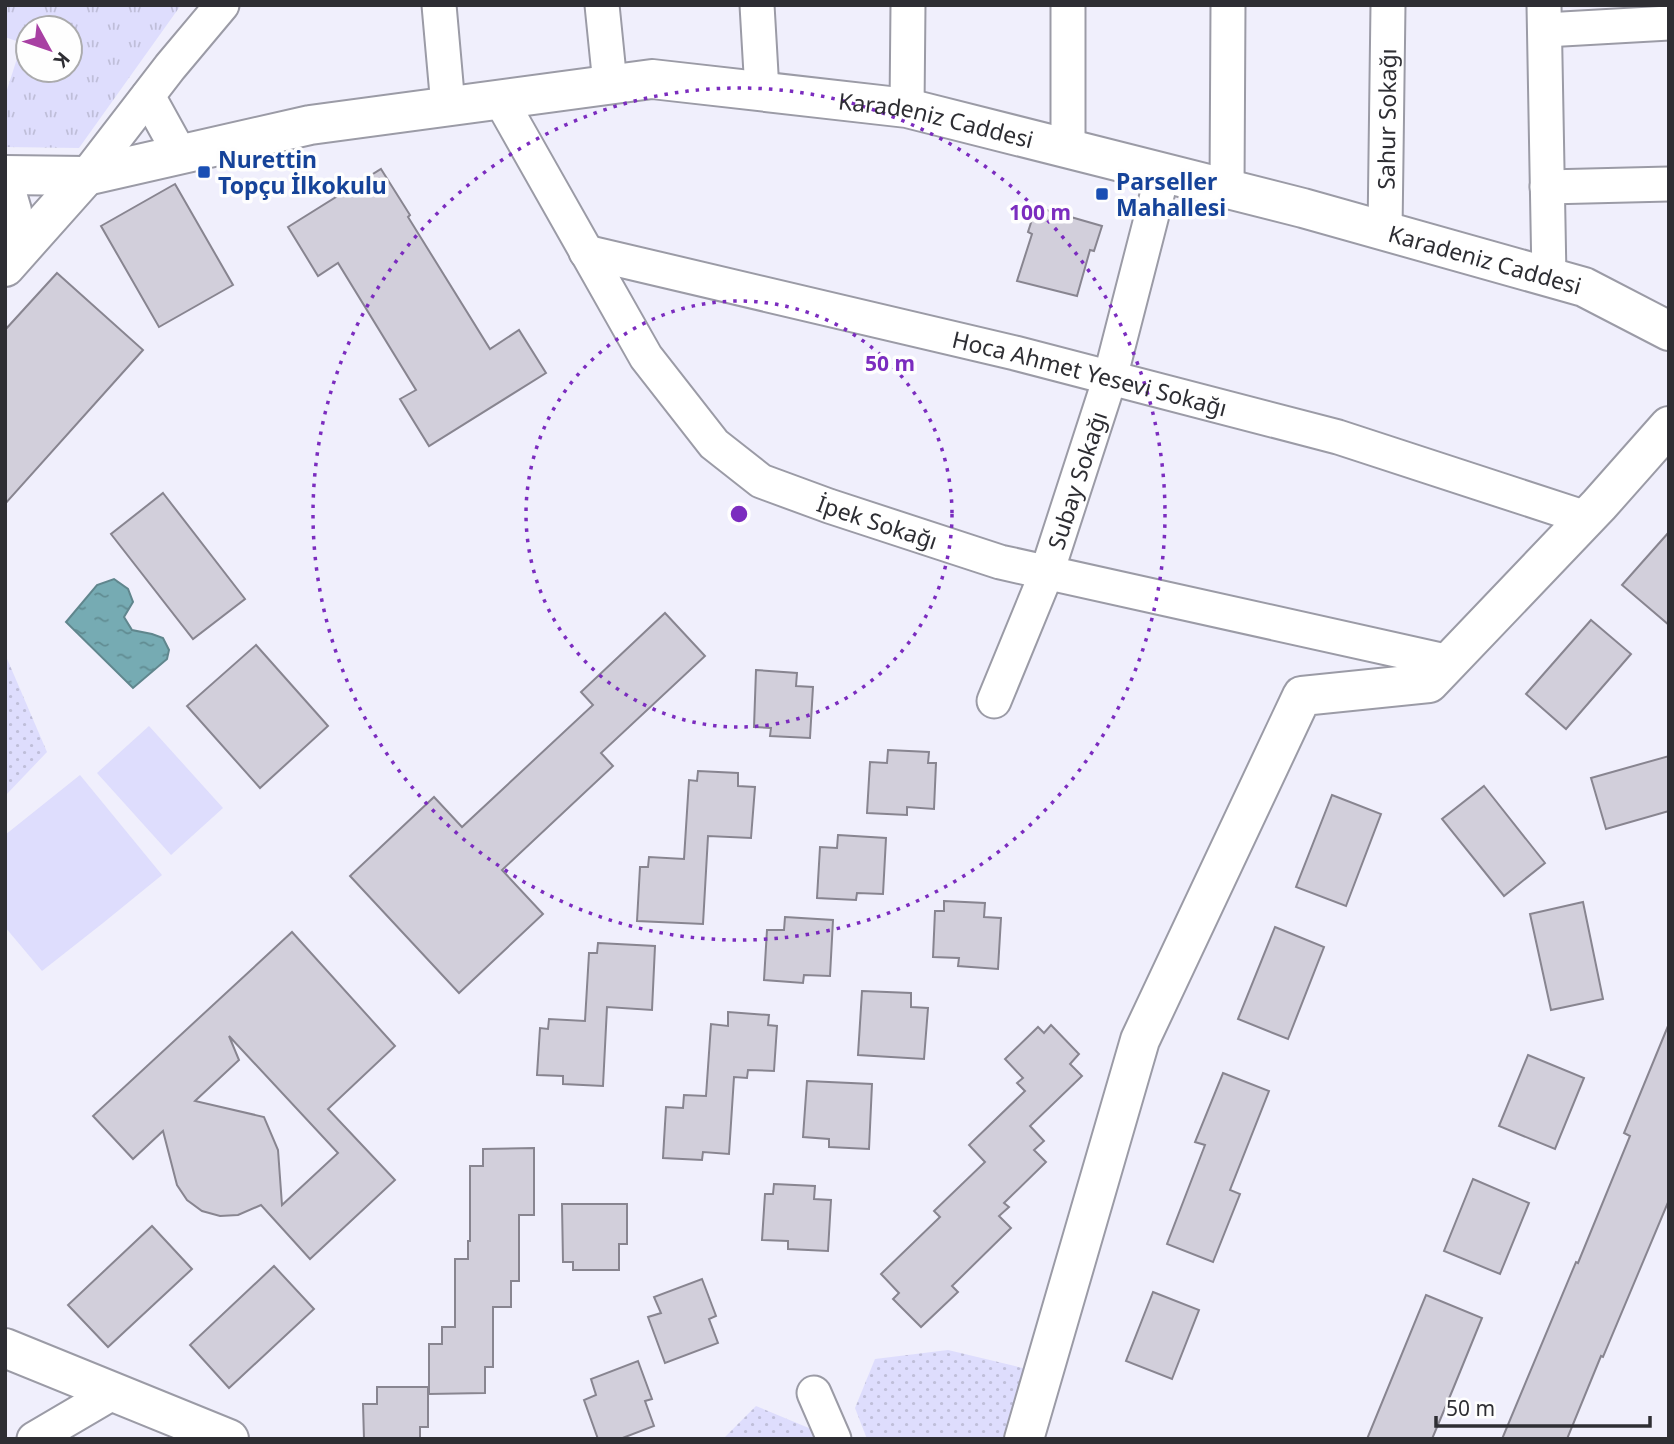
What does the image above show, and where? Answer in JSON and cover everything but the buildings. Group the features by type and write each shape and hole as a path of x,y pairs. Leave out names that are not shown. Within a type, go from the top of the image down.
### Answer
{"street":[{"path":"5,265 86,176 222,5"},
{"path":"439,5 448,106"},
{"path":"602,5 610,84"},
{"path":"757,5 762,91"},
{"path":"907,108 908,5"},
{"path":"1068,5 1068,149"},
{"path":"1227,189 1228,5"},
{"name":"Sahur Sokağı","path":"1385,231 1388,5"},
{"path":"1549,277 1545,17 1669,23"},
{"name":"Karadeniz Caddesi","path":"5,175 86,176 310,125 652,79 907,108 1303,208 1584,287 1669,331"},
{"path":"148,96 180,155"},
{"name":"İpek Sokağı","path":"500,99 646,357 714,444 761,481 1000,562 1450,662"},
{"name":"Subay Sokağı","path":"994,701 1047,572 1110,378 1163,173"},
{"path":"1547,187 1669,184"},
{"path":"5,187 12,211 5,265"},
{"name":"Hoca Ahmet Yesevi Sokağı","path":"586,252 1015,353 1338,437 1586,518"},
{"path":"1024,1439 1140,1040 1302,696 1429,683 1586,518 1669,426"},
{"path":"5,1348 229,1439"},
{"path":"34,1439 114,1392"},
{"path":"814,1393 834,1439"}],"green space":[{"path":"5,5 181,5 79,148 5,147 5,96 14,68 14,84 84,84 84,14 14,14 14,40 5,37"},
{"path":"5,654 47,752 5,796"},
{"path":"149,726 223,808 171,855 97,773"},
{"path":"80,775 162,875 42,971 5,927 5,835"},
{"path":"948,1350 1031,1370 1007,1439 867,1439 855,1408 875,1359"},
{"path":"756,1406 816,1431 819,1439 723,1439"}],"water":[{"path":"114,579 128,589 133,602 124,617 132,630 163,638 169,650 167,659 133,688 66,622 97,585"}],"place":[{"name":"Nurettin Topçu İlkokulu","path":"204,172"},
{"name":"Parseller Mahallesi","path":"1102,194"}]}
